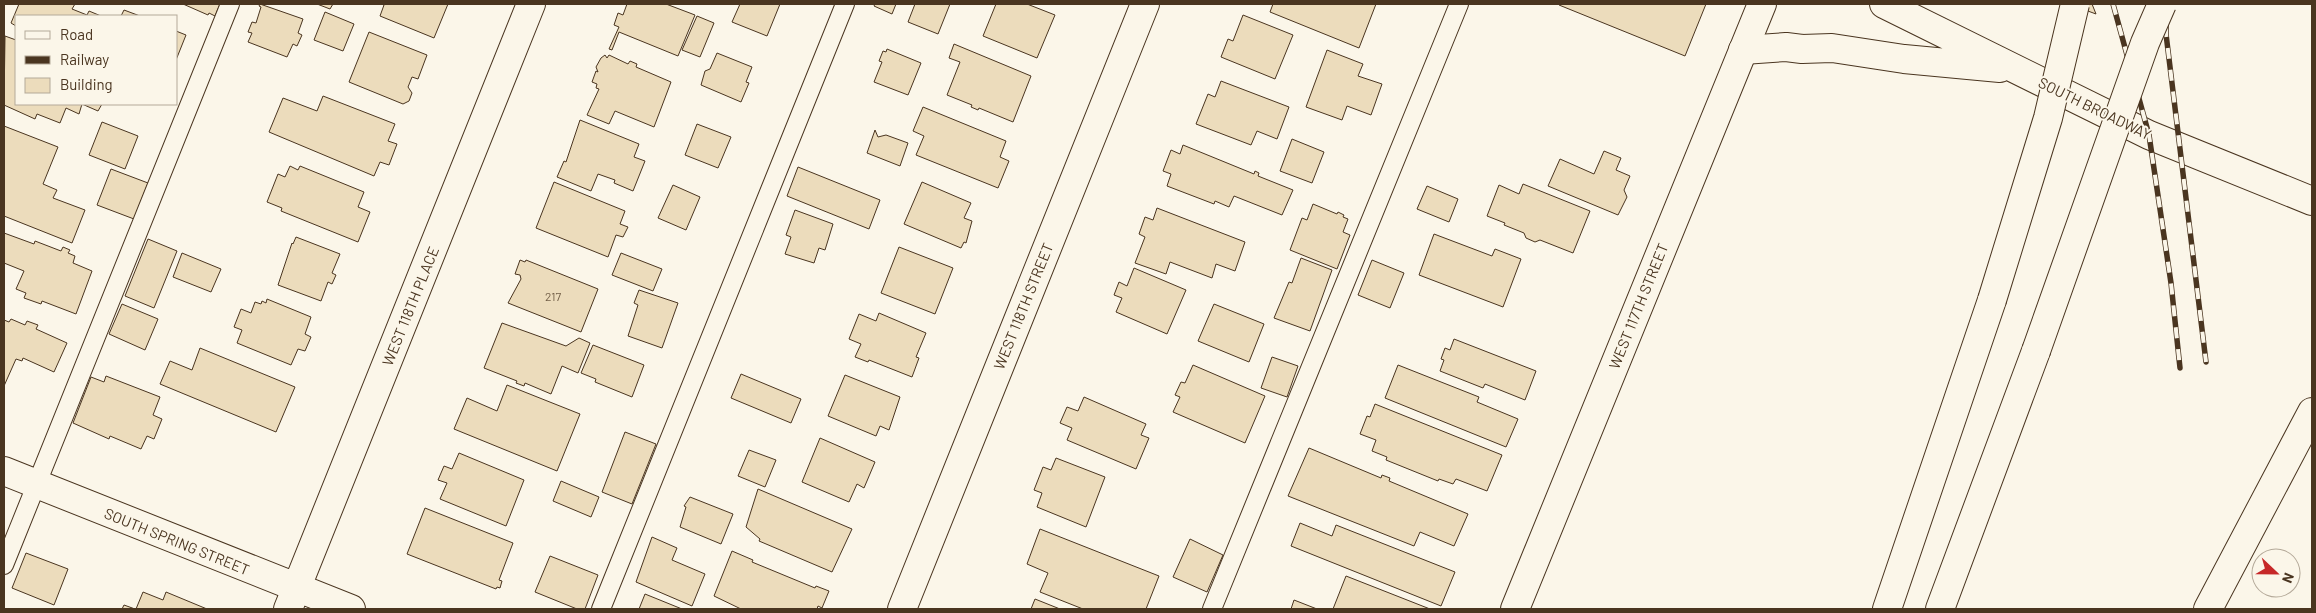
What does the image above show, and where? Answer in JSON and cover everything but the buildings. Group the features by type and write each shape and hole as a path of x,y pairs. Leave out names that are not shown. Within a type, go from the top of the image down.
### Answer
{"main road":[{"name":"WEST 118TH PLACE","path":"293,599 531,4"},
{"name":"WEST 118TH STREET","path":"902,609 1145,4"},
{"name":"WEST 117TH STREET","path":"1515,609 1762,4"},
{"name":"SOUTH BROADWAY","path":"1884,4 2149,135 2312,201"},
{"path":"1887,609 1992,300 2048,118 2075,4"},
{"path":"1940,609 2036,351 2145,43 2162,4"},
{"path":"1743,50 1786,47 1802,49 1832,48 1904,59 2017,70"},
{"path":"2208,609 2311,415"},
{"name":"SOUTH SPRING STREET","path":"4,471 293,599 350,609"}],"lane":[{"path":"4,564 230,4"},
{"path":"601,609 846,4"},
{"path":"1212,609 1459,4"}],"railway":[{"path":"2113,4 2149,135 2171,283 2180,368"},
{"path":"2166,4 2166,34 2206,362"}]}
